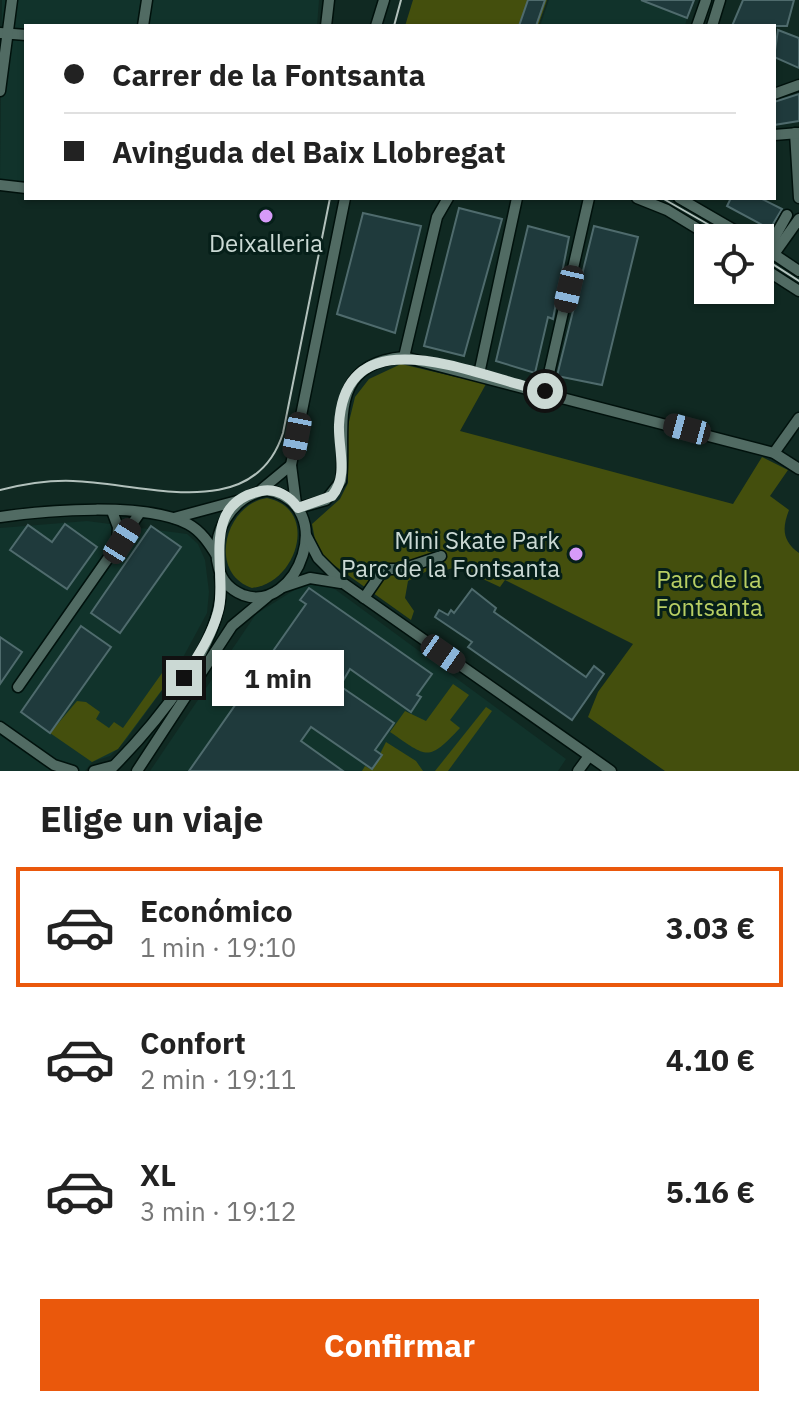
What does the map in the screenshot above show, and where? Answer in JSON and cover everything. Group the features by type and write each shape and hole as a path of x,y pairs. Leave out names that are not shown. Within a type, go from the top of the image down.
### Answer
{"street":[{"path":"0,91 4,33 12,0"},
{"path":"143,24 147,0"},
{"path":"326,24 329,0"},
{"path":"377,24 384,0"},
{"path":"698,24 706,0"},
{"path":"713,24 720,0"},
{"path":"4,33 24,35"},
{"path":"776,93 799,85"},
{"path":"776,135 797,133 799,198"},
{"path":"0,185 24,188"},
{"path":"345,200 291,465 297,506 318,558 343,583 611,771"},
{"path":"404,357 437,217 447,200"},
{"path":"479,374 517,200"},
{"path":"545,391 589,200"},
{"path":"645,200 694,227"},
{"path":"682,200 724,224"},
{"path":"774,237 787,215"},
{"path":"774,242 799,219"},
{"path":"774,254 799,271"},
{"path":"774,275 799,291"},
{"path":"258,491 279,492 297,506 320,502 332,496 341,481 339,426 349,389 370,367 404,357 545,391 774,453 799,469"},
{"path":"774,453 799,418"},
{"path":"0,517 70,509 174,518 202,513 258,491 291,465"},
{"path":"94,771 112,768 156,718 210,635 221,600 217,556 222,527 241,500"},
{"path":"137,771 232,626 276,591 299,564 306,529 320,502"},
{"path":"112,511 118,527 117,545"},
{"path":"18,687 139,514"},
{"path":"174,518 196,529 217,556"},
{"path":"364,598 384,569 402,569 441,556"},
{"path":"219,571 224,581 240,594 250,597 310,578 343,583"},
{"path":"0,727 54,765 73,771"},
{"path":"578,771 589,756"}],"shaded area":[{"path":"2,0 319,0 317,24 24,24 24,183 0,181"},
{"path":"549,0 639,0 687,18 686,24 541,24"},
{"path":"87,521 187,534 198,544 205,560 209,592 207,613 174,674 126,740 110,756 92,762 85,771 0,771 0,528"},
{"path":"304,584 332,587 566,759 558,771 150,771 256,614"}],"green space":[{"path":"413,0 547,0 539,24 406,24"},
{"name":"Parc de la Fontsanta","path":"401,364 486,384 460,431 733,504 762,457 788,470 770,496 789,510 785,534 789,544 799,553 799,771 665,771 588,717 598,692 633,644 505,580 500,587 457,567 446,570 442,577 427,571 408,581 405,598 414,611 411,620 324,558 316,545 312,524 340,499 348,483 346,434 355,397 369,379"},
{"path":"267,498 283,505 293,516 297,530 296,545 281,573 268,583 252,588 238,580 229,568 227,540 241,512 252,503"},
{"path":"162,673 170,679 118,749 92,762 50,733 77,701 86,702 100,712 96,719 109,728 114,722 123,728"},
{"path":"453,684 469,695 450,720 460,728 441,747 434,751 420,751 390,732 405,711 426,721"},
{"path":"486,707 492,711 448,771 435,771"},
{"path":"386,742 416,761 423,771 362,771 365,766 372,770"}],"building":[{"path":"528,0 545,0 537,24 520,24"},
{"path":"641,0 694,0 687,18"},
{"path":"743,0 794,0 787,26 733,24"},
{"path":"778,30 799,38 799,68 776,58"},
{"path":"799,94 799,121 776,125 776,101"},
{"path":"730,200 764,200 782,209 773,224 761,224 727,206"},
{"path":"459,208 502,219 464,356 424,346"},
{"path":"363,213 421,226 395,333 337,314"},
{"path":"528,226 569,237 553,319 548,317 535,373 496,361"},
{"path":"594,226 638,237 602,385 557,376"},
{"path":"65,524 97,547 67,589 10,550 28,525 52,542"},
{"path":"151,526 181,547 120,633 91,613"},
{"path":"309,588 432,674 417,695 421,697 411,712 350,669 340,686 394,723 375,750 382,755 372,769 311,727 301,741 343,771 189,771 306,604 300,600"},
{"path":"472,589 496,608 494,612 586,677 594,666 604,674 572,720 468,647 472,642 435,617 439,610 448,615 451,610 454,613"},
{"path":"81,626 111,647 50,733 21,712"},
{"path":"0,637 22,652 0,684"}],"tram line":[{"path":"395,24 401,0"},
{"path":"0,490 64,481 163,491 222,489 248,480 269,462 283,433 330,200"},
{"path":"666,200 708,224"},
{"path":"774,265 799,281"}],"place":[{"name":"Deixalleria","path":"266,216"},
{"name":"Mini Skate Park Parc de la Fontsanta","path":"576,554"}],"route":[{"path":"184,678 210,635 218,612 222,589 217,556 219,538 227,518 241,500 258,491 279,492 298,508 332,496 342,474 341,412 349,389 370,367 377,362 404,357 545,391"}]}
